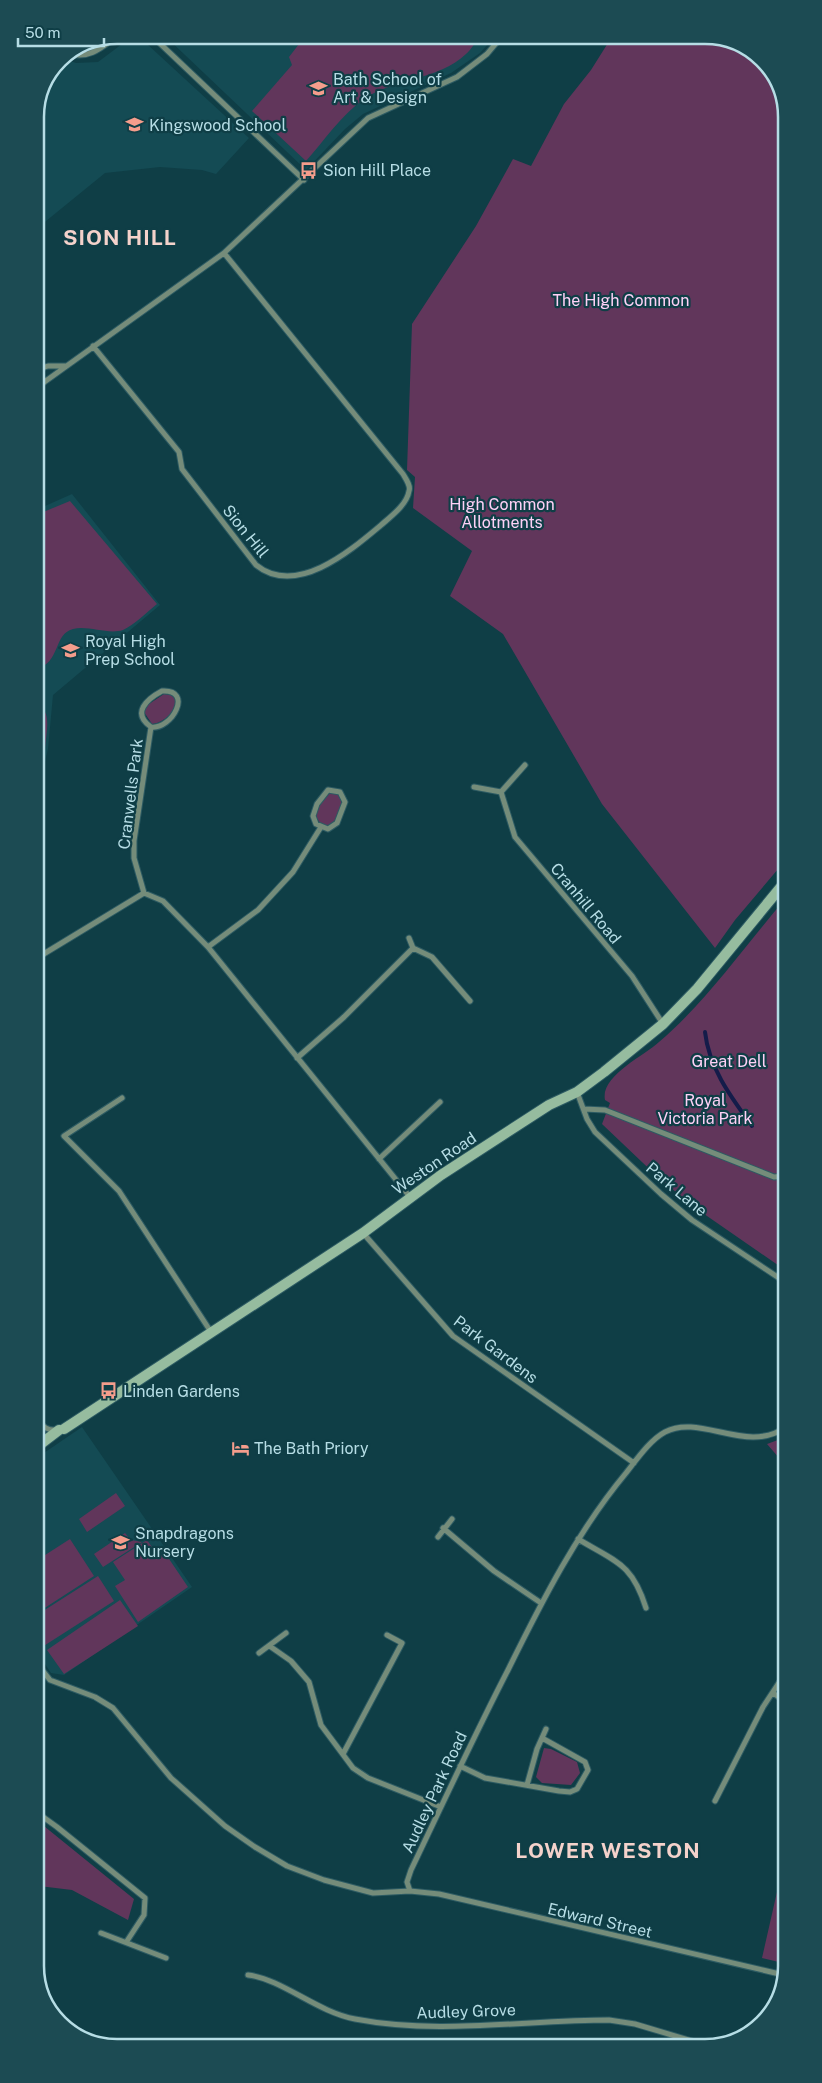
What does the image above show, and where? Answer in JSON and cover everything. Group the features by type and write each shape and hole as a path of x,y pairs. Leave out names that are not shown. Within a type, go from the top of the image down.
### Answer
{"street":[{"path":"160,44 304,180"},
{"path":"44,382 224,253 368,118 458,77 495,44"},
{"path":"78,56 91,55 105,45"},
{"name":"Sion Hill","path":"92,346 179,452 182,469 256,565 270,574 278,576 305,573 338,559 353,549 393,515 407,497 409,485 403,474 224,253"},
{"path":"44,367 65,366"},
{"name":"Cranwells Park","path":"144,893 134,858 134,841 151,727 141,715 144,704 162,691 172,692 178,696 178,709 159,726 151,727"},
{"path":"474,787 501,792 525,765"},
{"path":"328,790 335,790 343,796 344,807 333,828 321,827 314,820 313,810 328,790"},
{"name":"Cranhill Road","path":"501,792 515,837 632,976 663,1024"},
{"path":"208,947 258,910 293,872 321,827"},
{"name":"Weston Road","path":"44,1442 363,1233 410,1196 549,1105 577,1092 663,1024 697,990 778,889"},
{"path":"44,954 144,893 163,901 208,947 410,1196"},
{"path":"409,938 413,948 432,957 470,1001"},
{"path":"298,1058 344,1017 413,948"},
{"name":"Park Lane","path":"577,1092 595,1132 661,1194 692,1220 778,1277"},
{"path":"122,1098 64,1136 119,1192 211,1333"},
{"path":"379,1159 440,1102"},
{"path":"584,1109 605,1110 778,1176"},
{"name":"Park Gardens","path":"363,1233 453,1336 634,1463"},
{"path":"44,1427 51,1431 62,1429"},
{"name":"Audley Park Road","path":"410,1890 407,1882 411,1870 541,1603 604,1500 634,1463 666,1431 684,1427 760,1437 778,1433"},
{"path":"438,1537 443,1528 452,1519"},
{"path":"443,1528 494,1571 541,1603"},
{"path":"578,1540 628,1570 638,1584 646,1608"},
{"path":"260,1653 271,1647 286,1633"},
{"path":"343,1754 402,1643 387,1635"},
{"path":"271,1647 291,1661 309,1682 321,1725 353,1768 368,1778 441,1807"},
{"path":"44,1673 50,1680 95,1697 113,1708 171,1778 225,1826 255,1847 288,1866 324,1880 373,1893 410,1890"},
{"path":"715,1801 763,1707 778,1685"},
{"path":"773,1693 778,1696"},
{"path":"527,1785 546,1729"},
{"path":"460,1766 485,1778 570,1792 578,1789 588,1770 586,1762 542,1738"},
{"path":"44,1817 58,1826 146,1898 144,1915 127,1941"},
{"name":"Edward Street","path":"410,1890 439,1894 778,1975"},
{"path":"101,1933 127,1941 166,1958"},
{"name":"Audley Grove","path":"248,1975 260,1976 309,2003 354,2019 413,2026 609,2020 635,2024 685,2039"}],"shaded area":[{"name":"Kingswood School","path":"122,44 147,44 249,138 216,174 202,170 160,167 105,173 44,223 44,112 46,98 59,72 70,61 76,63 98,62"},
{"name":"Bath School of Art & Design","path":"173,44 488,44 480,53 451,73 363,114 345,129 306,170"},
{"name":"Royal High Prep School","path":"72,494 160,605 53,695 48,749 44,765 44,506"},
{"path":"82,1427 192,1587 64,1675 51,1673 44,1662 44,1453"}],"green space":[{"path":"299,44 474,44 455,63 443,69 389,87 364,99 340,120 306,161 252,111 292,65 289,57"},
{"name":"The High Common","path":"607,44 719,45 737,51 757,65 771,85 778,108 778,869 735,920 715,948 602,804 503,634 450,596 472,551 413,508 415,477 407,470 412,324 476,226 513,159 531,166 564,104 591,70"},
{"name":"Royal High Prep School","path":"70,501 157,604 136,622 123,630 111,631 79,628 67,632 59,642 50,661 44,666 44,512"},
{"path":"164,694 175,698 175,707 161,721 152,724 144,712 146,706"},
{"path":"44,710 47,717 44,748"},
{"path":"330,793 338,794 342,802 335,821 327,826 321,825 315,815 319,805"},
{"name":"Royal Victoria Park","path":"778,908 778,1265 707,1216 663,1182 602,1124 610,1103 605,1100 605,1091 609,1083 624,1067 652,1048 676,1027 724,974"},
{"path":"778,1440 778,1457 767,1444"},
{"path":"116,1493 125,1506 87,1532 79,1519"},
{"path":"125,1533 131,1540 142,1542 103,1567 94,1554"},
{"path":"70,1539 94,1576 44,1608 44,1556"},
{"path":"147,1540 159,1557 165,1553 188,1587 138,1622 115,1586 125,1580 113,1562"},
{"path":"98,1576 114,1601 44,1646 44,1610"},
{"path":"120,1600 138,1626 64,1674 47,1650"},
{"path":"544,1748 551,1749 577,1762 580,1773 571,1785 542,1783 536,1777"},
{"path":"44,1826 134,1899 128,1920 72,1890 44,1887"},
{"path":"778,1887 778,1962 762,1958"}],"waterway":[{"path":"705,1032 707,1045 716,1070 729,1093 752,1126"}],"place":[{"name":"Bath School of Art & Design","path":"319,88"},
{"name":"Kingswood School","path":"135,125"},
{"name":"Sion Hill Place","path":"309,170"},
{"name":"Royal High Prep School","path":"71,650"},
{"name":"Linden Gardens","path":"109,1391"},
{"name":"The Bath Priory","path":"240,1448"},
{"name":"Snapdragons Nursery","path":"121,1542"}],"district":[{"name":"SION HILL","path":"120,238"},
{"name":"LOWER WESTON","path":"608,1851"}],"park label":[{"name":"High Common Allotments","path":"502,513"},
{"name":"Great Dell","path":"729,1061"}]}
